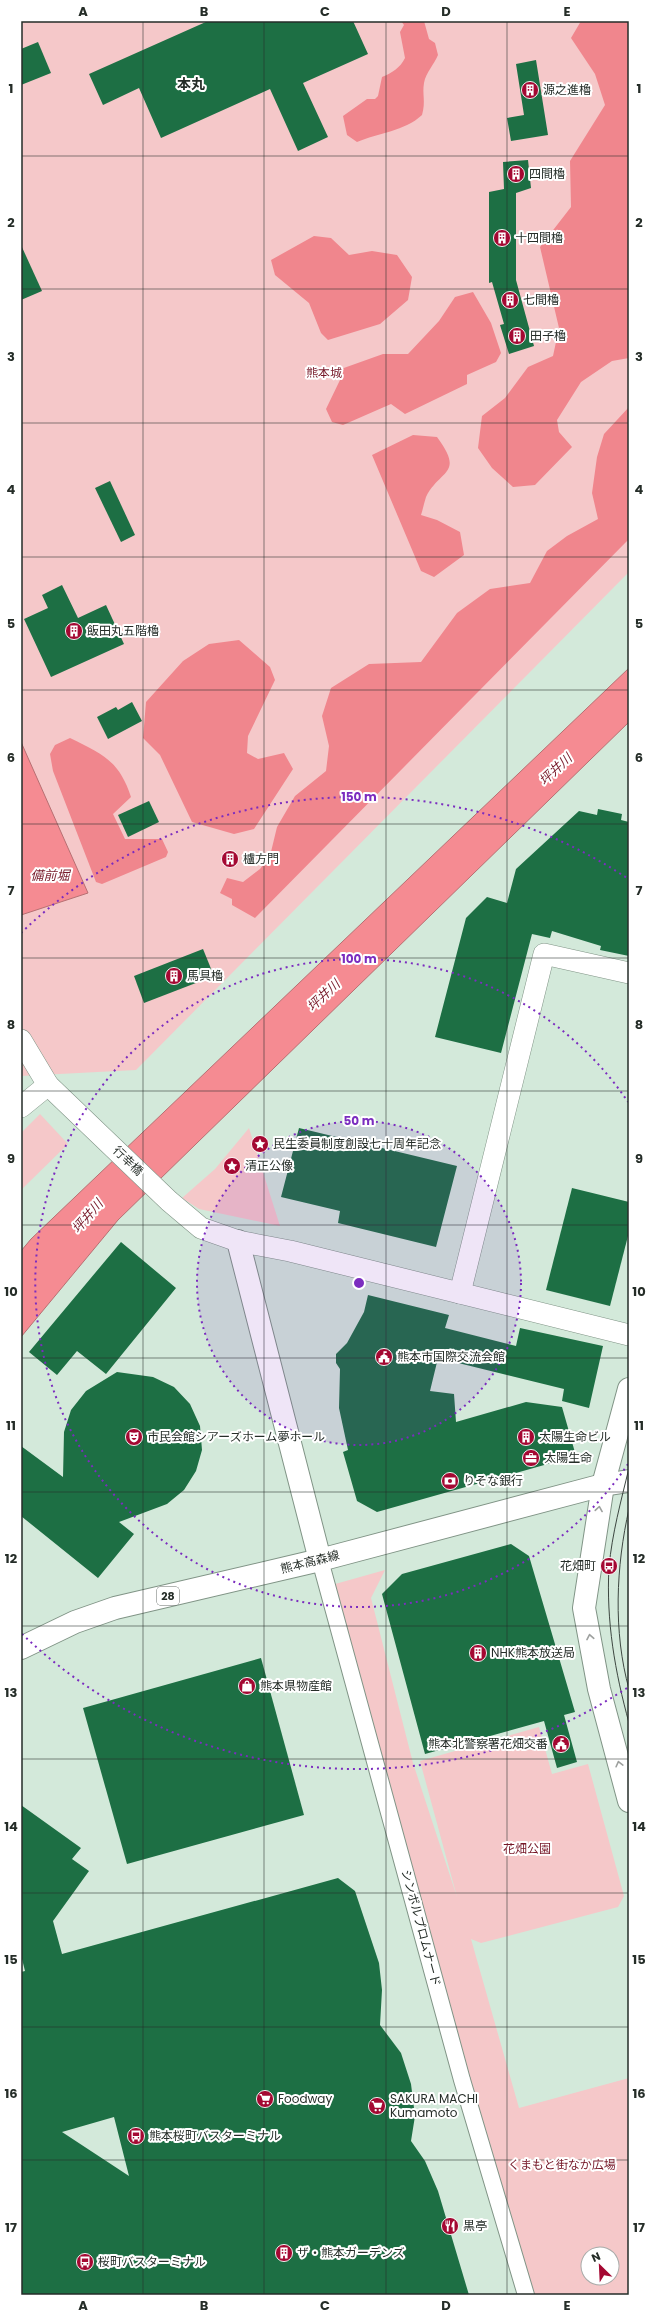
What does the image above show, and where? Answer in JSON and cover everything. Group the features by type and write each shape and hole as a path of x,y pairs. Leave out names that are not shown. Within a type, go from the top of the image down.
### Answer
{"main road":[{"path":"238,1241 320,1560"},
{"path":"629,1389 603,1485 584,1608 599,1689 629,1801"},
{"name":"熊本高森線","path":"21,1648 75,1622 115,1608 320,1560 603,1485 629,1481"}],"street":[{"path":"460,1294 544,954 629,973"},
{"name":"行幸橋","path":"21,1040 48,1085 169,1201 201,1228 238,1241 290,1251 629,1335"},
{"path":"21,1107 48,1085"},
{"name":"シンボルプロムナード","path":"320,1560 462,2080 526,2295"}],"green space":[{"name":"熊本城","path":"21,21 629,21 629,572 136,1070 21,1076"},
{"path":"40,1114 68,1144 21,1190 21,1133"},
{"path":"249,1128 280,1226 199,1209 182,1198 215,1169"},
{"path":"385,1570 371,1598 413,1763 457,1897 420,1761 539,1727 552,1774 588,1764 624,1896 618,1907 481,1943 471,1939 519,2108 629,2078 629,2292 623,2295 534,2295 478,2118 328,1586"}],"shaded area":[{"path":"401,21 424,21 429,39 435,43 438,55 425,79 424,106 422,115 408,125 357,142 347,135 343,116 367,99 375,99 378,96 382,77 395,70 403,62 405,58 400,32 404,25"},
{"path":"581,21 629,21 629,358 612,361 581,382 557,420 559,432 572,447 535,485 513,487 492,468 478,448 482,416 505,398 528,367 553,356 559,328 540,247 571,207 570,161 605,105 595,74 571,38"},
{"path":"314,236 331,238 349,255 372,251 397,255 412,277 408,300 380,324 328,340 321,333 309,303 275,275 271,260"},
{"path":"473,292 491,323 501,353 496,362 467,375 467,384 405,414 391,404 343,425 332,422 326,409 340,380 341,369 383,354 408,354 439,321 455,297"},
{"path":"629,407 629,539 255,918 232,905 232,899 220,893 227,878 243,882 260,869 270,856 277,827 295,796 326,771 329,746 322,716 331,688 369,664 421,662 457,613 490,589 530,583 547,551 567,536 598,519 592,493 597,457 604,434"},
{"path":"413,435 437,437 449,458 450,465 426,497 421,515 437,520 460,532 464,555 434,577 421,571 372,455"},
{"path":"239,640 270,667 275,680 248,736 247,753 258,759 284,753 293,769 254,829 234,834 192,822 160,755 143,738 146,702 183,661 209,644"},
{"path":"70,738 100,754 115,766 121,774 131,797 113,814 125,839 162,839 168,852 166,857 102,884 96,882 53,771 50,754 55,745"}],"water":[{"name":"坪井川","path":"629,668 629,722 118,1220 21,1337 21,1251 31,1239"},
{"name":"備前堀","path":"21,742 88,893 21,915"}],"building":[{"path":"208,21 353,21 368,54 303,83 328,137 298,151 270,89 161,138 139,88 103,105 89,74"},
{"path":"38,42 51,73 21,85 21,49"},
{"name":"源之進櫓","path":"536,60 548,135 511,141 507,118 524,115 516,64"},
{"path":"528,160 531,188 516,193 516,280 534,346 509,354 500,325 504,324 492,282 489,283 489,192 504,189 503,162"},
{"path":"21,245 42,291 21,300"},
{"path":"110,481 135,535 121,542 95,488"},
{"name":"飯田丸五階櫓","path":"62,585 78,618 106,605 124,644 51,677 24,619 48,608 42,595"},
{"path":"132,702 142,721 108,739 97,717 116,707 118,710"},
{"path":"149,801 159,822 128,837 118,815"},
{"path":"598,809 622,814 621,820 629,822 629,956 600,950 601,946 552,931 550,938 532,934 501,1053 435,1037 466,918 487,897 507,903 516,869 579,811 597,815"},
{"name":"馬具櫓","path":"203,949 214,976 144,1003 134,976"},
{"path":"299,1128 457,1166 436,1247 338,1223 340,1211 281,1197"},
{"path":"572,1188 629,1202 629,1232 610,1306 546,1290"},
{"path":"121,1242 176,1288 106,1374 77,1351 57,1375 29,1352"},
{"path":"368,1295 449,1315 445,1328 516,1346 520,1328 603,1346 589,1408 562,1401 564,1389 438,1358 430,1391 454,1394 456,1422 526,1402 562,1407 576,1456 377,1512 357,1501 343,1452 348,1450 339,1408 340,1369 336,1363 336,1354 347,1343 364,1312"},
{"path":"117,1372 153,1377 174,1387 190,1404 200,1426 202,1450 196,1471 184,1490 167,1504 119,1522 134,1534 98,1578 21,1516 21,1446 63,1477 64,1432 71,1410 86,1391"},
{"name":"NHK熊本放送局","path":"511,1544 529,1556 575,1712 564,1715 577,1762 557,1768 544,1721 425,1754 382,1594 402,1574"},
{"path":"261,1658 304,1815 127,1864 83,1708"},
{"path":"21,1805 81,1848 72,1859 89,1871 53,1921 62,1954 338,1878 355,1891 379,1963 382,1990 380,2025 401,2053 411,2084 415,2116 411,2141 425,2161 438,2191 469,2295 21,2295 21,1972 25,1971 21,1955","holes":["114,2117 129,2176 62,2132"]}],"tram line":[{"path":"629,1468 612,1542 608,1587 610,1627 616,1665 629,1723"},
{"path":"629,1509 621,1553 618,1599 620,1645 629,1689"}],"place":[{"name":"源之進櫓","path":"530,90"},
{"name":"四間櫓","path":"516,174"},
{"name":"十四間櫓","path":"502,238"},
{"name":"七間櫓","path":"510,300"},
{"name":"田子櫓","path":"517,336"},
{"name":"飯田丸五階櫓","path":"74,631"},
{"name":"櫨方門","path":"230,859"},
{"name":"馬具櫓","path":"174,976"},
{"name":"民生委員制度創設七十周年記念","path":"260,1144"},
{"name":"清正公像","path":"232,1166"},
{"name":"熊本市国際交流会館","path":"384,1357"},
{"name":"市民会館シアーズホーム夢ホール","path":"134,1437"},
{"name":"太陽生命ビル","path":"526,1437"},
{"name":"太陽生命","path":"531,1458"},
{"name":"りそな銀行","path":"450,1481"},
{"name":"花畑町","path":"609,1566"},
{"name":"NHK熊本放送局","path":"478,1653"},
{"name":"熊本県物産館","path":"247,1686"},
{"name":"熊本北警察署花畑交番","path":"561,1744"},
{"name":"Foodway","path":"265,2099"},
{"name":"SAKURA MACHI Kumamoto","path":"377,2106"},
{"name":"熊本桜町バスターミナル","path":"136,2136"},
{"name":"黒亭","path":"450,2226"},
{"name":"ザ・熊本ガーデンズ","path":"284,2253"},
{"name":"桜町バスターミナル","path":"85,2262"}],"district":[{"name":"本丸","path":"191,84"}],"park label":[{"name":"花畑公園","path":"527,1849"},
{"name":"くまもと街なか広場","path":"562,2165"}]}
